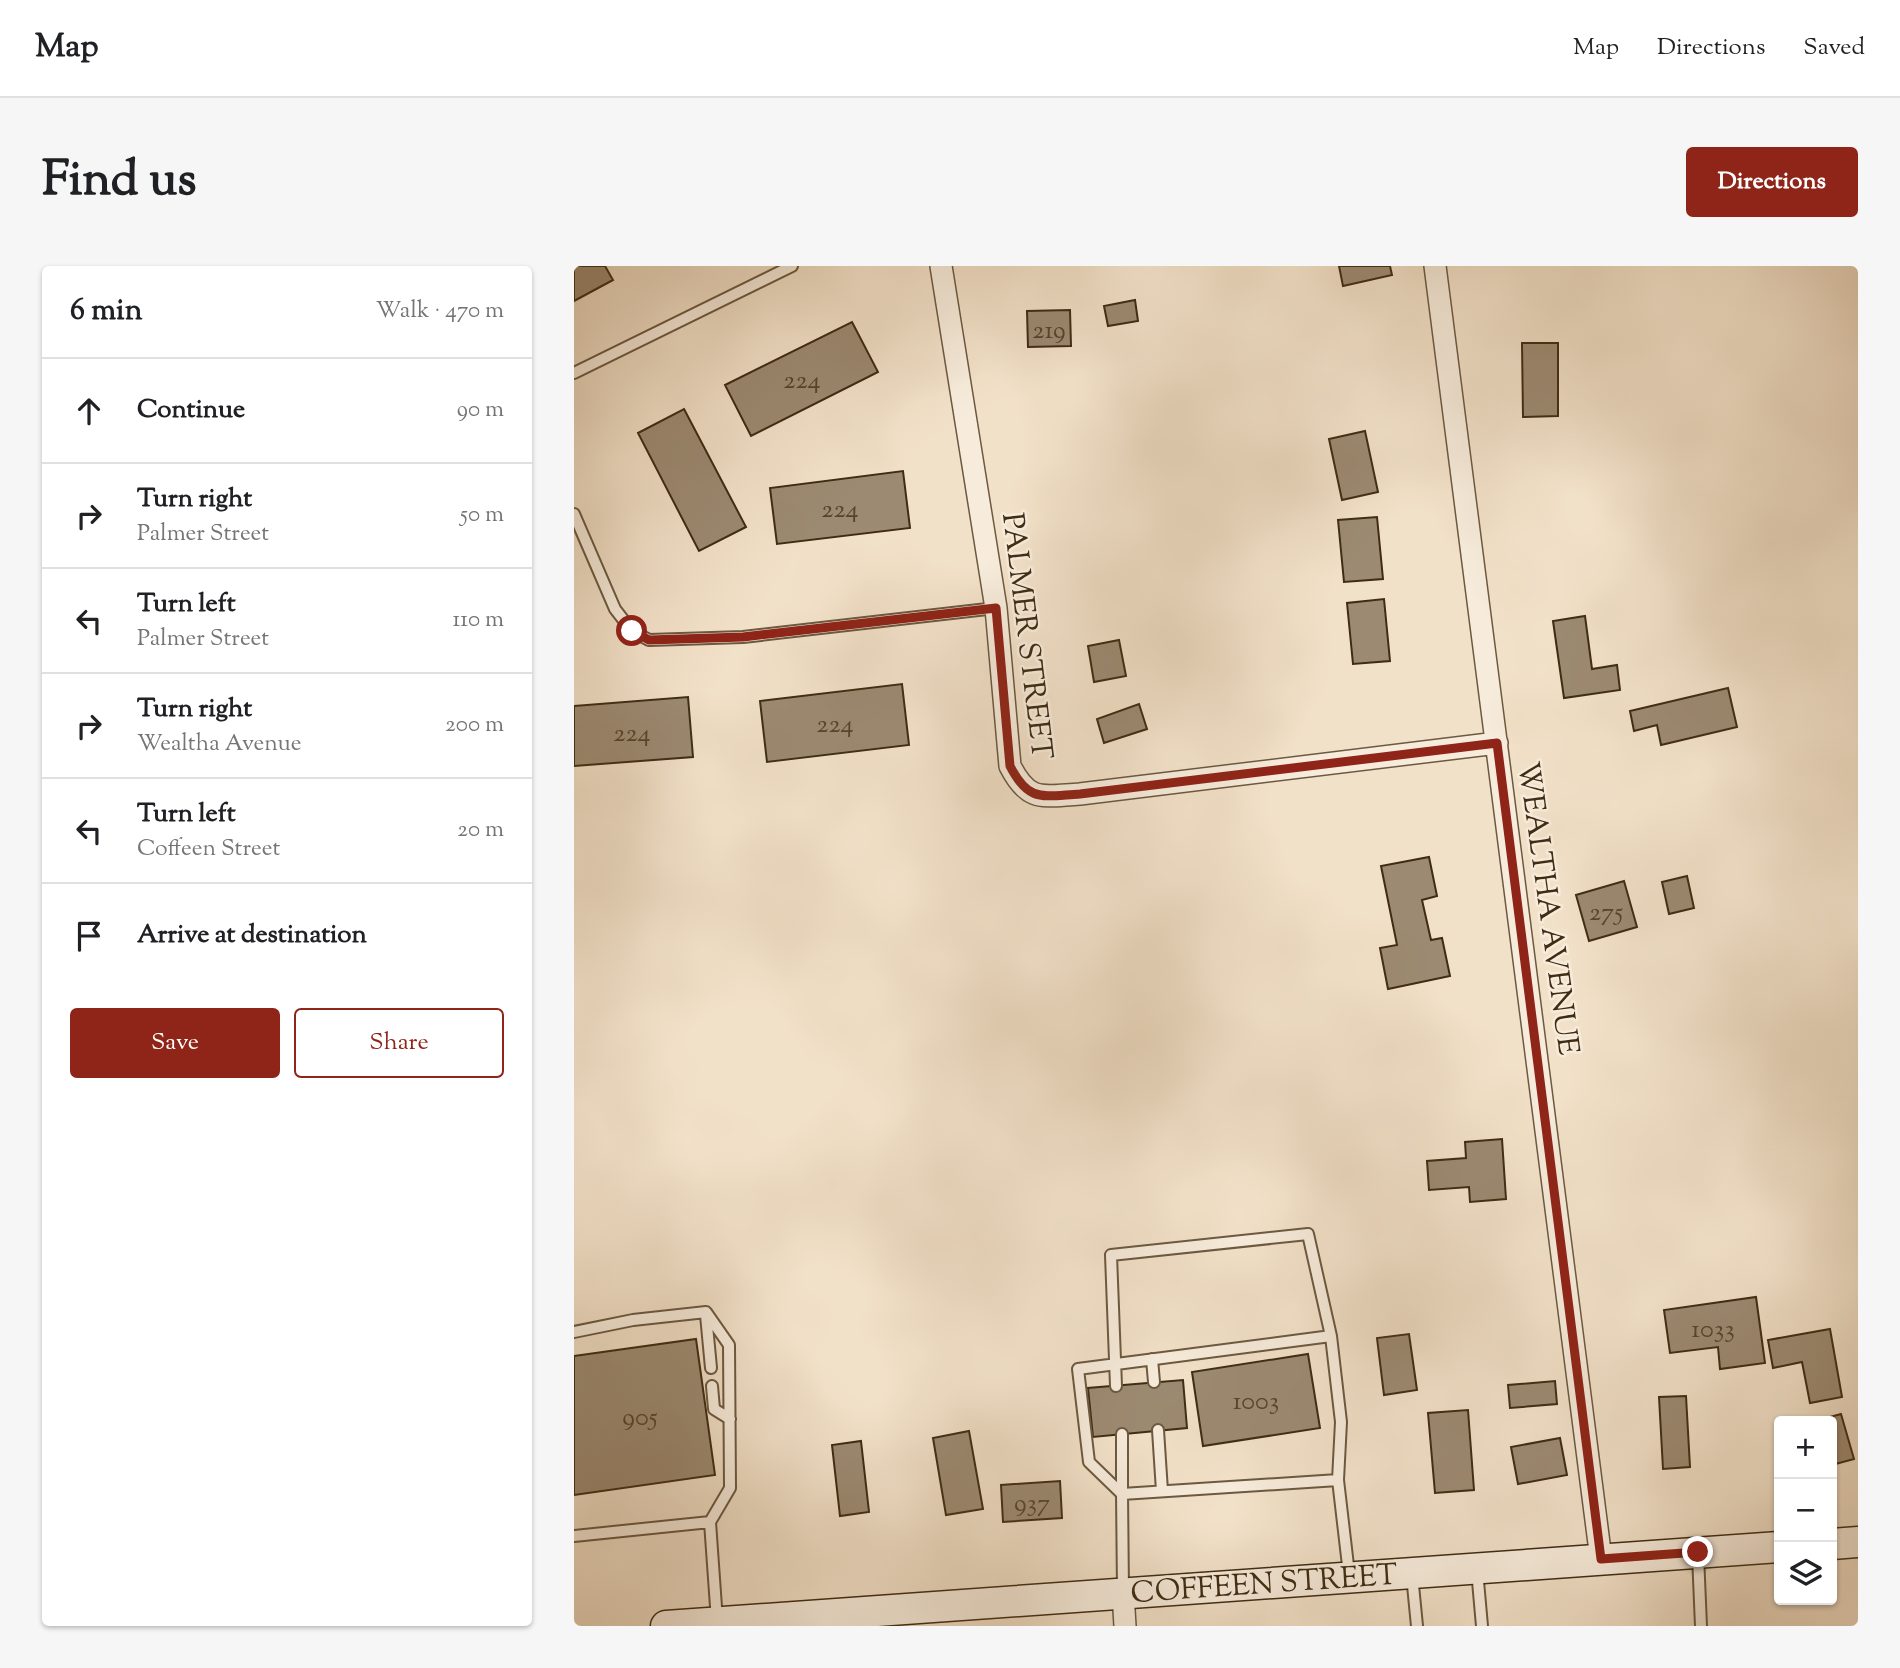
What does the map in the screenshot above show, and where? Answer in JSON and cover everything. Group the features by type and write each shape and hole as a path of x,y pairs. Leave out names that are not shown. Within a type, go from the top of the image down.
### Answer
{"main road":[{"path":"1837,1544 1858,1542"},
{"name":"COFFEEN STREET","path":"666,1626 1774,1547"}],"street":[{"name":"PALMER STREET","path":"940,266 996,608 1010,766 1021,787 1040,796 1080,794 1497,743"},
{"name":"WEALTHA AVENUE","path":"1435,266 1601,1559"},
{"path":"1123,1593 1125,1626"}],"lane":[{"path":"574,373 792,266"},
{"path":"574,514 615,609 632,631 649,640 743,637 996,608"},
{"path":"1116,1386 1111,1255 1308,1234 1331,1336 1341,1422 1338,1480 1349,1577"},
{"path":"574,1332 633,1320 706,1312"},
{"path":"706,1312 711,1368"},
{"path":"706,1312 729,1345 730,1488 710,1522 717,1622"},
{"path":"1331,1336 1078,1369 1089,1462 1122,1494 1338,1480"},
{"path":"1153,1359 1154,1382"},
{"path":"712,1385 714,1409 730,1419"},
{"path":"1158,1430 1162,1491"},
{"path":"1122,1434 1123,1593"},
{"path":"574,1536 710,1522"},
{"path":"1698,1552 1701,1626"},
{"path":"1476,1567 1482,1626"},
{"path":"1412,1572 1417,1626"}],"building":[{"path":"574,266 605,266 613,280 574,301"},
{"path":"1339,266 1390,266 1392,275 1343,286"},
{"path":"1135,300 1138,321 1108,326 1104,306"},
{"path":"1070,310 1071,346 1028,347 1027,311"},
{"path":"852,322 878,372 751,436 725,385"},
{"path":"1522,343 1558,343 1558,416 1523,417"},
{"path":"684,409 746,527 699,551 638,433"},
{"path":"1365,431 1378,492 1342,500 1329,439"},
{"path":"903,471 910,528 777,544 770,488"},
{"path":"1377,517 1383,579 1344,582 1338,520"},
{"path":"1384,599 1390,661 1353,664 1347,603"},
{"path":"1585,616 1592,669 1617,665 1620,690 1564,698 1553,621"},
{"path":"1119,640 1126,676 1094,682 1088,646"},
{"path":"902,684 909,745 767,762 760,701"},
{"path":"1728,688 1737,727 1661,745 1657,725 1634,731 1630,711"},
{"path":"688,697 693,757 574,766 574,706"},
{"path":"1139,704 1147,729 1104,743 1097,719"},
{"path":"1429,857 1437,896 1422,900 1431,940 1442,938 1450,976 1388,989 1380,948 1397,945 1381,866"},
{"path":"1687,876 1694,908 1669,914 1662,882"},
{"path":"1624,881 1637,927 1589,941 1576,895"},
{"path":"1502,1139 1506,1199 1470,1202 1469,1187 1429,1190 1427,1161 1466,1158 1465,1142"},
{"path":"1756,1297 1765,1363 1720,1369 1718,1347 1670,1353 1664,1310"},
{"path":"1830,1329 1842,1397 1810,1403 1802,1362 1773,1368 1768,1340"},
{"path":"1409,1334 1417,1390 1384,1395 1377,1338"},
{"path":"696,1339 715,1475 574,1495 574,1356"},
{"path":"1308,1354 1320,1428 1203,1446 1192,1372"},
{"path":"1183,1380 1187,1428 1093,1437 1088,1388"},
{"path":"1555,1381 1557,1404 1510,1408 1508,1385"},
{"path":"1686,1396 1690,1467 1663,1469 1659,1397"},
{"path":"1468,1410 1474,1490 1435,1493 1428,1413"},
{"path":"1841,1414 1854,1459 1837,1464 1837,1416 1834,1416"},
{"path":"969,1431 983,1509 946,1515 933,1438"},
{"path":"1560,1438 1567,1475 1518,1484 1511,1447"},
{"path":"861,1441 869,1512 840,1516 832,1445"},
{"path":"1060,1481 1062,1518 1003,1522 1001,1485"}],"route":[{"path":"632,631 649,640 743,637 996,608 1010,766 1021,787 1040,796 1080,794 1497,743 1563,1244 1601,1559 1698,1552"}]}
